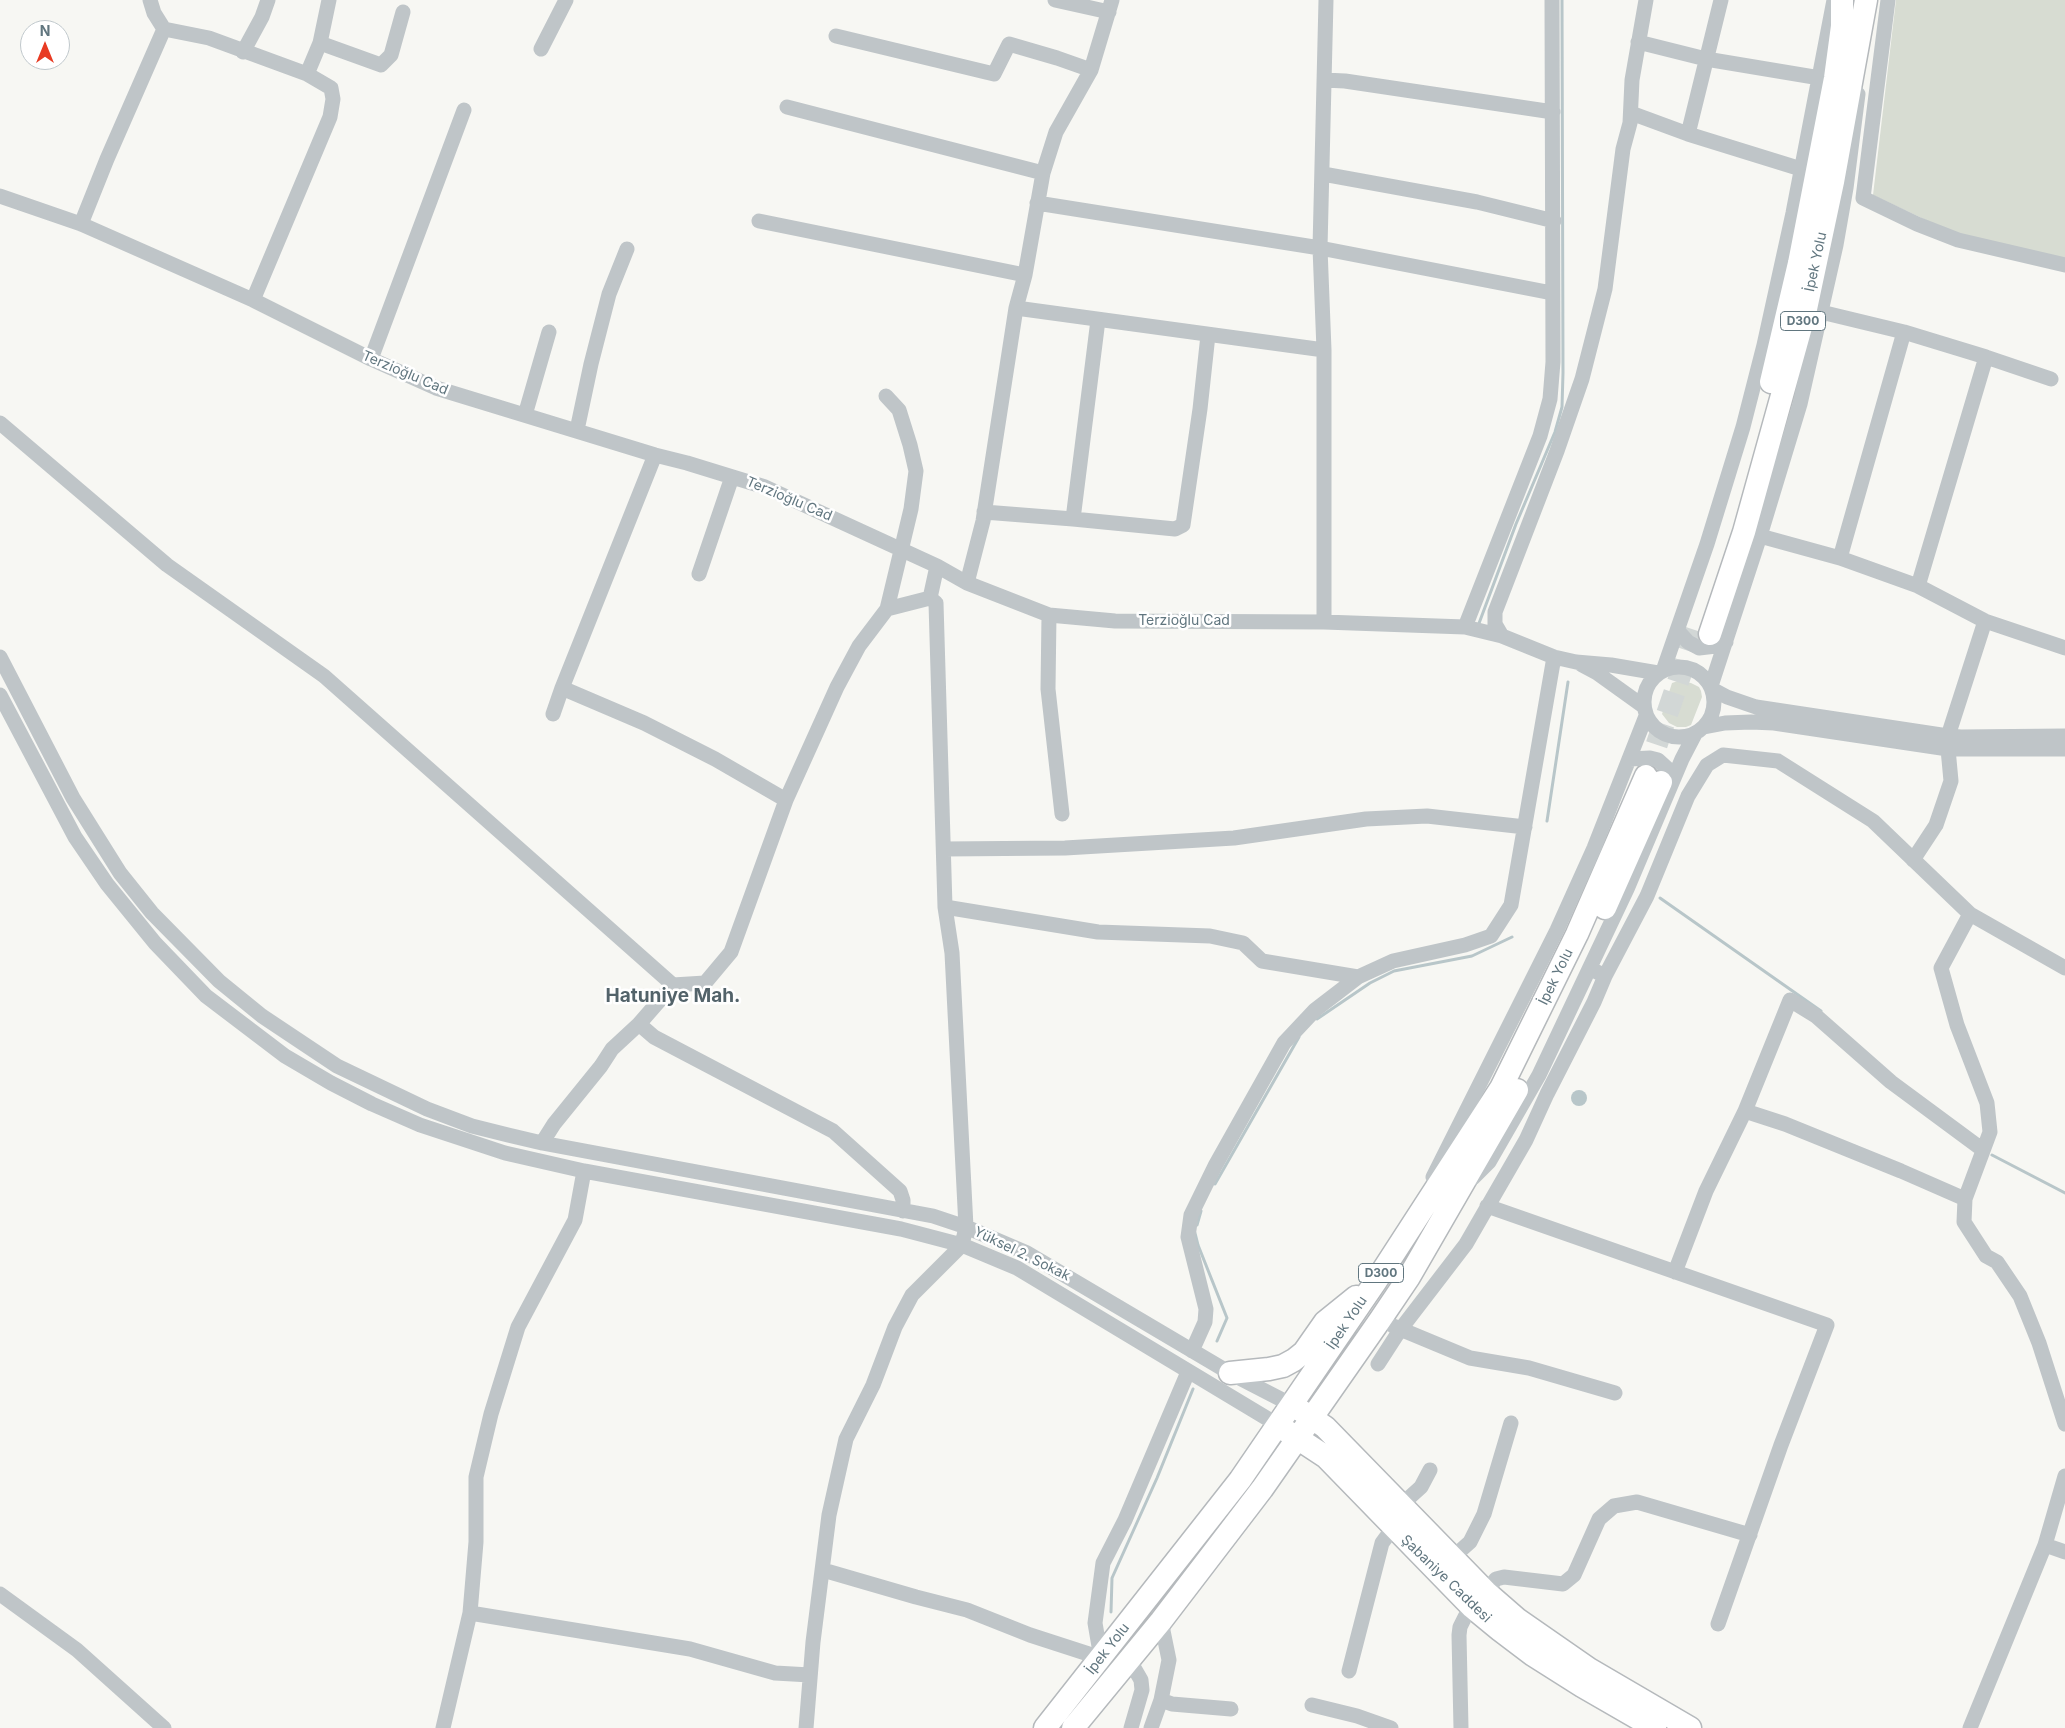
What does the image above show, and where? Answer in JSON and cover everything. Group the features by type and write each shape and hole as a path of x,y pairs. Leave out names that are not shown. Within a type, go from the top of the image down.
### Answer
{"highway":[{"name":"İpek Yolu","path":"1702,634 1773,376 1797,272 1835,78 1842,26 1842,0"},
{"name":"İpek Yolu","path":"1702,634 1744,532 1806,309 1830,200 1863,28 1866,0"},
{"name":"İpek Yolu","path":"1073,1728 1161,1621 1262,1489 1312,1417 1390,1325 1409,1277 1521,1082 1596,928 1660,778"},
{"name":"İpek Yolu","path":"1045,1728 1240,1480 1376,1281 1501,1088 1577,934 1660,778"},
{"path":"1230,1373 1269,1369 1283,1366 1294,1360 1304,1352 1326,1322 1376,1281"},
{"path":"1292,1405 1325,1427 1452,1558 1479,1600 1517,1619 1589,1669 1690,1728"},
{"name":"Şabaniye Caddesi","path":"1278,1425 1326,1457 1393,1528 1479,1600 1533,1655 1655,1728"}],"street":[{"path":"150,0 154,13 164,29 209,38 307,74 332,88 333,99 330,117 253,300"},
{"path":"243,52 262,17 268,0"},
{"path":"307,74 320,44 329,0"},
{"path":"541,49 566,0"},
{"path":"967,583 984,512 1016,308 1026,276 1036,203 1043,173 1056,132 1091,70 1111,6 1056,0"},
{"path":"1324,622 1324,350 1320,248 1326,0"},
{"path":"1466,627 1540,436 1550,399 1553,362 1554,221 1552,0"},
{"path":"1502,636 1495,624 1495,612 1558,451 1582,380 1596,325 1604,289 1623,149 1631,113 1632,80 1646,0"},
{"path":"1688,134 1721,0"},
{"path":"1456,1195 1489,1162 1539,1075 1627,889 1660,778 1700,731 1714,710 1702,634 1707,544 1743,427 1768,326 1820,78 1834,0"},
{"path":"1888,0 1863,198 1917,224 1958,240 2065,265"},
{"path":"320,44 380,65 391,55 403,12"},
{"path":"1407,1231 1470,1100 1557,930 1594,848 1630,758 1645,711 1646,688 1660,672 1702,634 1760,536 1800,404 1836,245 1858,108 1863,28"},
{"path":"80,224 164,29"},
{"path":"836,36 994,74 1009,44 1091,70"},
{"path":"1638,42 1706,59 1820,78"},
{"path":"1324,80 1346,81 1553,112"},
{"path":"787,107 1043,173"},
{"path":"371,359 464,110"},
{"path":"1631,113 1688,134 1801,169"},
{"path":"1323,174 1477,202 1554,221"},
{"name":"Terzioğlu Cad","path":"0,196 80,224 253,300 371,359 436,388 766,487 937,566 967,583 1049,615 1115,621 1324,622 1466,627 1502,636 1554,657 1576,662 1660,672"},
{"path":"1036,203 1320,248 1552,293"},
{"path":"759,221 1026,276"},
{"path":"577,430 590,364 609,294 627,249"},
{"path":"1016,308 1324,350"},
{"path":"1821,312 1904,332 1986,356 2051,379"},
{"path":"1073,518 1098,320"},
{"path":"525,414 549,332"},
{"path":"1840,558 1904,332"},
{"path":"984,512 1073,518 1175,529 1182,525 1200,409 1208,335"},
{"path":"1918,586 1986,356"},
{"path":"0,423 167,564 324,676 673,985 705,983 731,952 786,800 837,687 859,646 887,609 911,509 916,471 899,410 886,396"},
{"path":"553,714 655,455"},
{"path":"699,574 732,476"},
{"path":"1760,536 1840,558 1918,586 1985,621 2065,648"},
{"path":"930,598 937,566"},
{"path":"887,609 930,598"},
{"path":"806,1728 813,1642 829,1515 846,1438 873,1385 895,1327 912,1295 962,1245 966,1227 954,981 945,907 936,604 930,598"},
{"path":"1049,615 1048,689 1062,814"},
{"path":"1914,860 1936,825 1952,781 1948,742 1985,621"},
{"name":"Yüksel 2. Sokak","path":"0,657 72,798 120,873 152,913 219,981 262,1016 338,1066 427,1109 472,1126 542,1143 933,1216 966,1227 991,1236 1027,1253 1230,1373 1292,1405"},
{"path":"1192,1350 1206,1322 1206,1310 1188,1237 1191,1215 1215,1166 1284,1043 1315,1010 1358,977 1392,961 1465,945 1491,936 1511,905 1554,657"},
{"name":"Terzioğlu Cad","path":"1576,662 1597,673 1645,711"},
{"path":"1660,672 1673,667 1695,670 1704,677 1711,688 1727,697 1756,707 1948,742 1960,737 2065,736"},
{"path":"562,688 644,723 715,758 786,800"},
{"name":"Yüksel 2. Sokak","path":"0,695 61,812 92,864 155,943 206,996 285,1056 332,1083 372,1104 420,1125 463,1141 505,1153 584,1171 901,1229 962,1245 1024,1272 1278,1425"},
{"path":"1645,711 1652,726 1661,734 1678,738 1725,723 1774,723 1948,742 2065,749"},
{"path":"1378,1364 1390,1325 1466,1244 1526,1140 1605,976 1647,896 1688,796 1706,765 1723,755 1778,761 1873,822 1970,914 2065,968"},
{"path":"1630,758 1658,760 1669,770 1660,778"},
{"path":"944,849 1065,848 1234,838 1366,819 1427,816 1525,827"},
{"path":"945,907 1098,932 1210,936 1243,943 1262,961 1358,977"},
{"path":"1970,914 1941,968 1958,1025 1987,1103 1990,1132 1965,1199 1964,1222 1986,1256 1997,1262 2020,1296 2039,1343 2065,1424"},
{"path":"1590,969 1605,976"},
{"path":"542,1143 554,1124 601,1066 612,1049 639,1024 673,985"},
{"path":"1675,1272 1706,1191 1745,1111 1790,1000 1816,1016 1890,1082 1983,1150"},
{"path":"639,1024 654,1037 833,1131 900,1191 903,1200 903,1211"},
{"path":"1745,1111 1785,1124 1965,1199"},
{"path":"443,1728 470,1613 476,1542 476,1477 491,1414 518,1326 575,1220 584,1171"},
{"path":"1487,1206 1827,1326 1781,1445 1718,1624"},
{"path":"1390,1325 1470,1358 1529,1368 1615,1393"},
{"path":"823,1570 967,1610 1030,1635 1101,1658 1094,1623 1103,1563 1125,1520 1188,1372"},
{"path":"1452,1558 1470,1542 1484,1514 1511,1423"},
{"path":"1400,1506 1421,1487 1430,1470"},
{"path":"1970,1728 2045,1545 2065,1476"},
{"path":"1461,1728 1459,1635 1464,1617 1496,1579 1504,1577 1563,1584 1574,1575 1599,1519 1614,1506 1637,1502 1750,1536"},
{"path":"1349,1671 1382,1543 1393,1528"},
{"path":"2045,1545 2065,1552"},
{"path":"0,1594 77,1650 164,1728"},
{"path":"470,1613 690,1649 774,1673 810,1675"},
{"path":"1151,1728 1161,1700 1169,1660 1161,1621"},
{"path":"1130,1661 1141,1680 1142,1690 1131,1728"},
{"path":"1161,1700 1172,1704 1231,1709"},
{"path":"1312,1705 1357,1716 1391,1728"}],"shaded area":[{"path":"1896,0 2065,0 2065,258 1985,248 1873,195"},
{"path":"1678,681 1691,683 1699,687 1701,691 1702,697 1691,725 1686,727 1677,727 1669,723 1662,714 1672,683"},
{"path":"1579,1090 1587,1098 1579,1106 1571,1098"}],"waterway":[{"path":"1478,626 1516,524 1555,432 1562,407 1562,0"},
{"path":"1547,821 1568,682"},
{"path":"1660,898 1821,1011"},
{"path":"1317,1019 1370,983 1394,971 1472,956 1512,937"},
{"path":"1215,1184 1299,1037"},
{"path":"1992,1155 2065,1193"},
{"path":"1197,1225 1201,1211"},
{"path":"1195,1233 1227,1318 1217,1341"},
{"path":"1111,1612 1112,1578 1157,1478 1193,1389"}],"tunnel":[{"path":"1646,776 1696,629"}],"district":[{"name":"Hatuniye Mah.","path":"673,996"}]}
